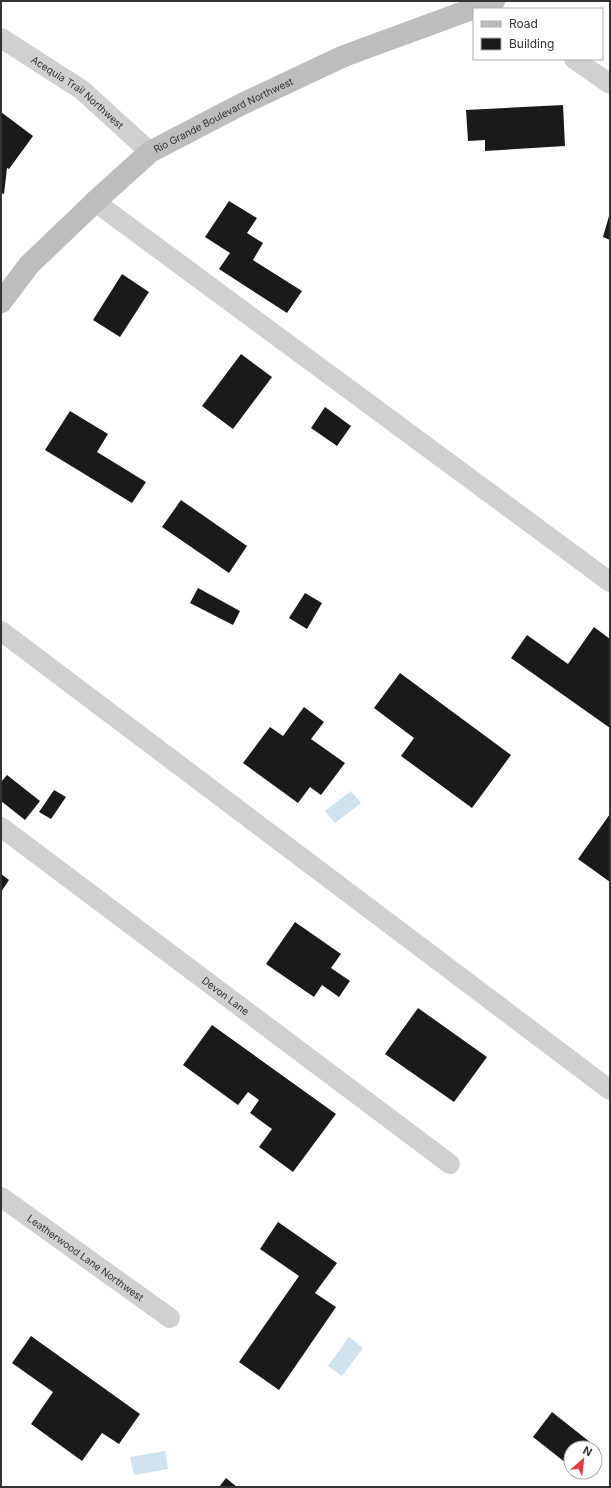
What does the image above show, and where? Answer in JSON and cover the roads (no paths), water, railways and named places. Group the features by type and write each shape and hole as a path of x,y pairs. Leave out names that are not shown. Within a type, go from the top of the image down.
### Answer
{"street":[{"name":"Rio Grande Boulevard Northwest","path":"484,8 496,4"},
{"name":"Rio Grande Boulevard Northwest","path":"1,302 29,265 94,201 150,152 240,105 344,56 473,12"},
{"name":"Acequia Trail Northwest","path":"1,38 82,90 150,152"},
{"path":"575,60 610,84"},
{"path":"94,201 610,582"},
{"path":"1,631 610,1090"},
{"name":"Devon Lane","path":"1,827 450,1164"},
{"name":"Leatherwood Lane Northwest","path":"1,1197 170,1318"}],"water":[{"path":"351,791 361,803 335,823 325,811"},
{"path":"349,1337 363,1348 342,1376 328,1366"},
{"path":"165,1451 168,1469 134,1475 130,1457"}]}
